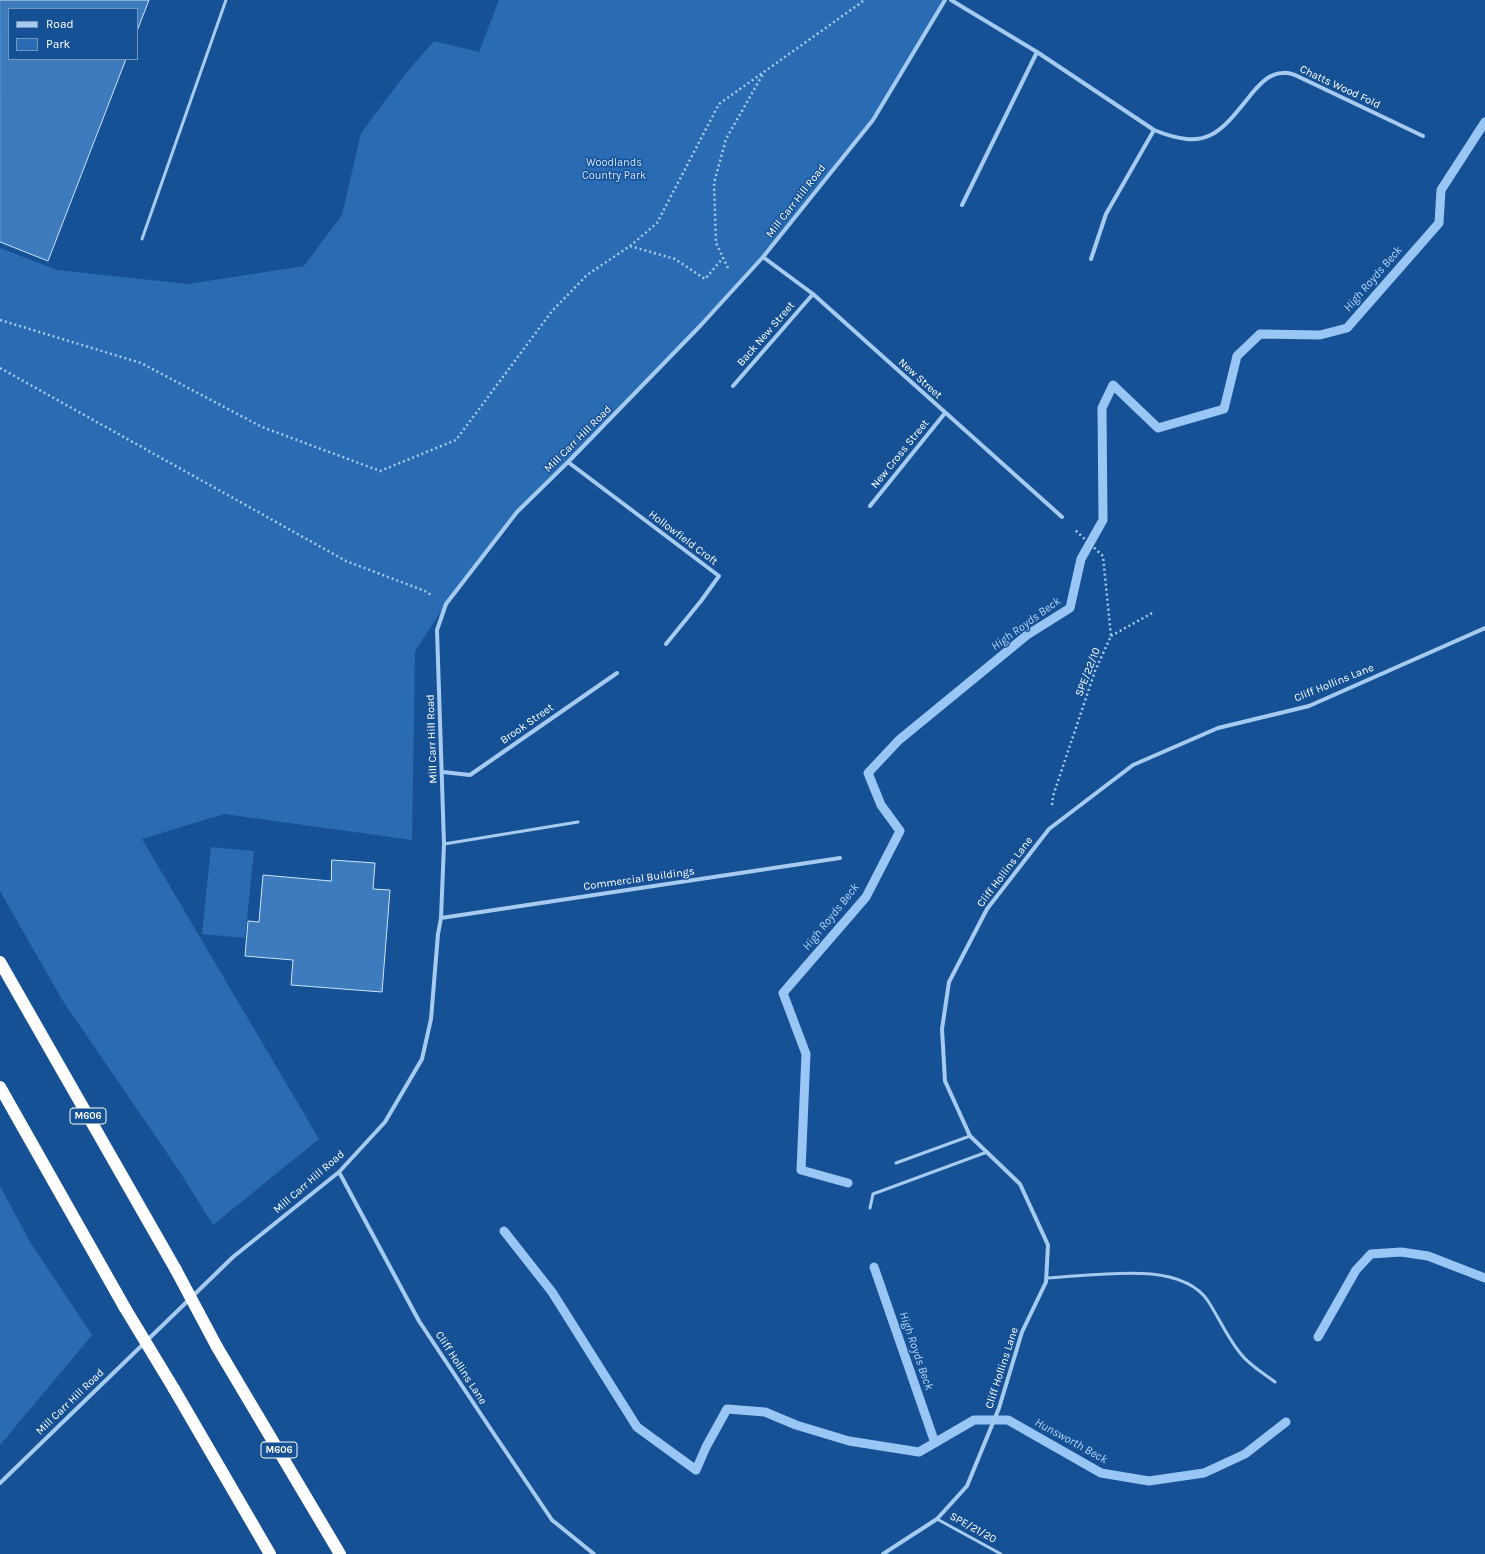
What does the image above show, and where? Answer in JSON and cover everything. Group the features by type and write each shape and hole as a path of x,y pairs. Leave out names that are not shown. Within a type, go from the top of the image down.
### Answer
{"highway":[{"name":"M606","path":"0,962 176,1270 217,1347 340,1554"},
{"path":"0,1087 125,1308 270,1554"}],"street":[{"name":"Mill Carr Hill Road","path":"0,1482 233,1257 339,1172 385,1122 422,1059 432,1019 438,934 441,918 444,844 437,630 446,604 517,512 702,325 763,257 873,120 945,0"},
{"name":"Chatts Wood Fold","path":"951,0 1037,52 1154,130 1172,137 1187,140 1200,139 1210,136 1230,121 1261,82 1271,76 1283,72 1295,75 1423,136"},
{"path":"962,205 1037,52"},
{"path":"1091,259 1106,214 1154,130"},
{"name":"New Street","path":"763,257 813,294 1062,518"},
{"name":"Back New Street","path":"733,386 813,294"},
{"name":"New Cross Street","path":"870,506 945,413"},
{"name":"Hollowfield Croft","path":"568,462 719,576 702,601 666,644"},
{"name":"Cliff Hollins Lane","path":"883,1554 937,1518 967,1486 999,1408 1022,1332 1046,1282 1048,1245 1020,1184 970,1136 946,1081 942,1029 949,982 987,909 1049,829 1134,766 1218,728 1309,706 1485,628"},
{"name":"Brook Street","path":"442,772 470,775 617,673"},
{"name":"Commercial Buildings","path":"441,918 840,858"},
{"name":"Cliff Hollins Lane","path":"339,1172 419,1321 494,1434 552,1520 594,1554"}],"lane":[{"path":"142,239 226,0"},
{"path":"444,844 578,822"},
{"path":"896,1164 970,1136"},
{"path":"870,1208 873,1194 987,1152"},
{"path":"1046,1278 1101,1274 1142,1274 1172,1277 1185,1281 1194,1286 1207,1300 1240,1354 1256,1370 1275,1382"},
{"name":"SPE/21/20","path":"937,1518 1001,1554"}],"path":[{"path":"0,320 141,363 262,427 380,471 456,440 552,311 587,275 630,246 657,222 719,104 863,0"},
{"path":"737,286 716,243 714,183 726,139 764,72"},
{"path":"630,246 675,259 705,279 723,258"},
{"path":"0,368 346,561 425,591 446,604"},
{"name":"SPE/22/10","path":"1049,829 1053,796 1095,671 1111,636 1103,556 1074,530"},
{"path":"1111,636 1154,612"}],"green space":[{"name":"Woodlands Country Park","path":"499,0 945,0 873,120 763,257 701,325 517,512 446,604 415,651 412,840 224,814 142,839 319,1139 213,1225 180,1172 63,1001 0,891 0,248 57,270 188,284 304,266 342,215 361,133 407,72 434,41 479,52"},
{"path":"211,847 254,851 245,938 202,934"},
{"path":"0,1186 30,1242 92,1335 0,1445"}],"building":[{"path":"0,0 149,0 138,28 138,8 8,8 8,60 126,60 48,261 0,242"},
{"path":"332,860 375,863 373,889 390,890 382,992 291,985 293,960 245,956 248,921 259,922 263,875 331,881"}],"waterway":[{"name":"High Royds Beck","path":"848,1183 801,1170 806,1054 783,993 866,897 900,831 881,805 868,773 899,740 1027,635 1070,608 1081,559 1103,520 1102,408 1113,385 1158,428 1224,409 1237,356 1260,334 1320,335 1347,328 1439,223 1441,190 1485,122"},
{"path":"504,1231 552,1292 637,1427 696,1470 706,1447 727,1409 765,1412 796,1425 849,1441 919,1452 974,1420 1008,1420 1101,1473 1149,1481 1204,1473 1245,1454 1286,1422"},
{"name":"Hunsworth Beck","path":"1318,1337 1356,1270 1371,1254 1401,1252 1428,1256 1485,1278"},
{"name":"High Royds Beck","path":"874,1267 935,1443"}]}
